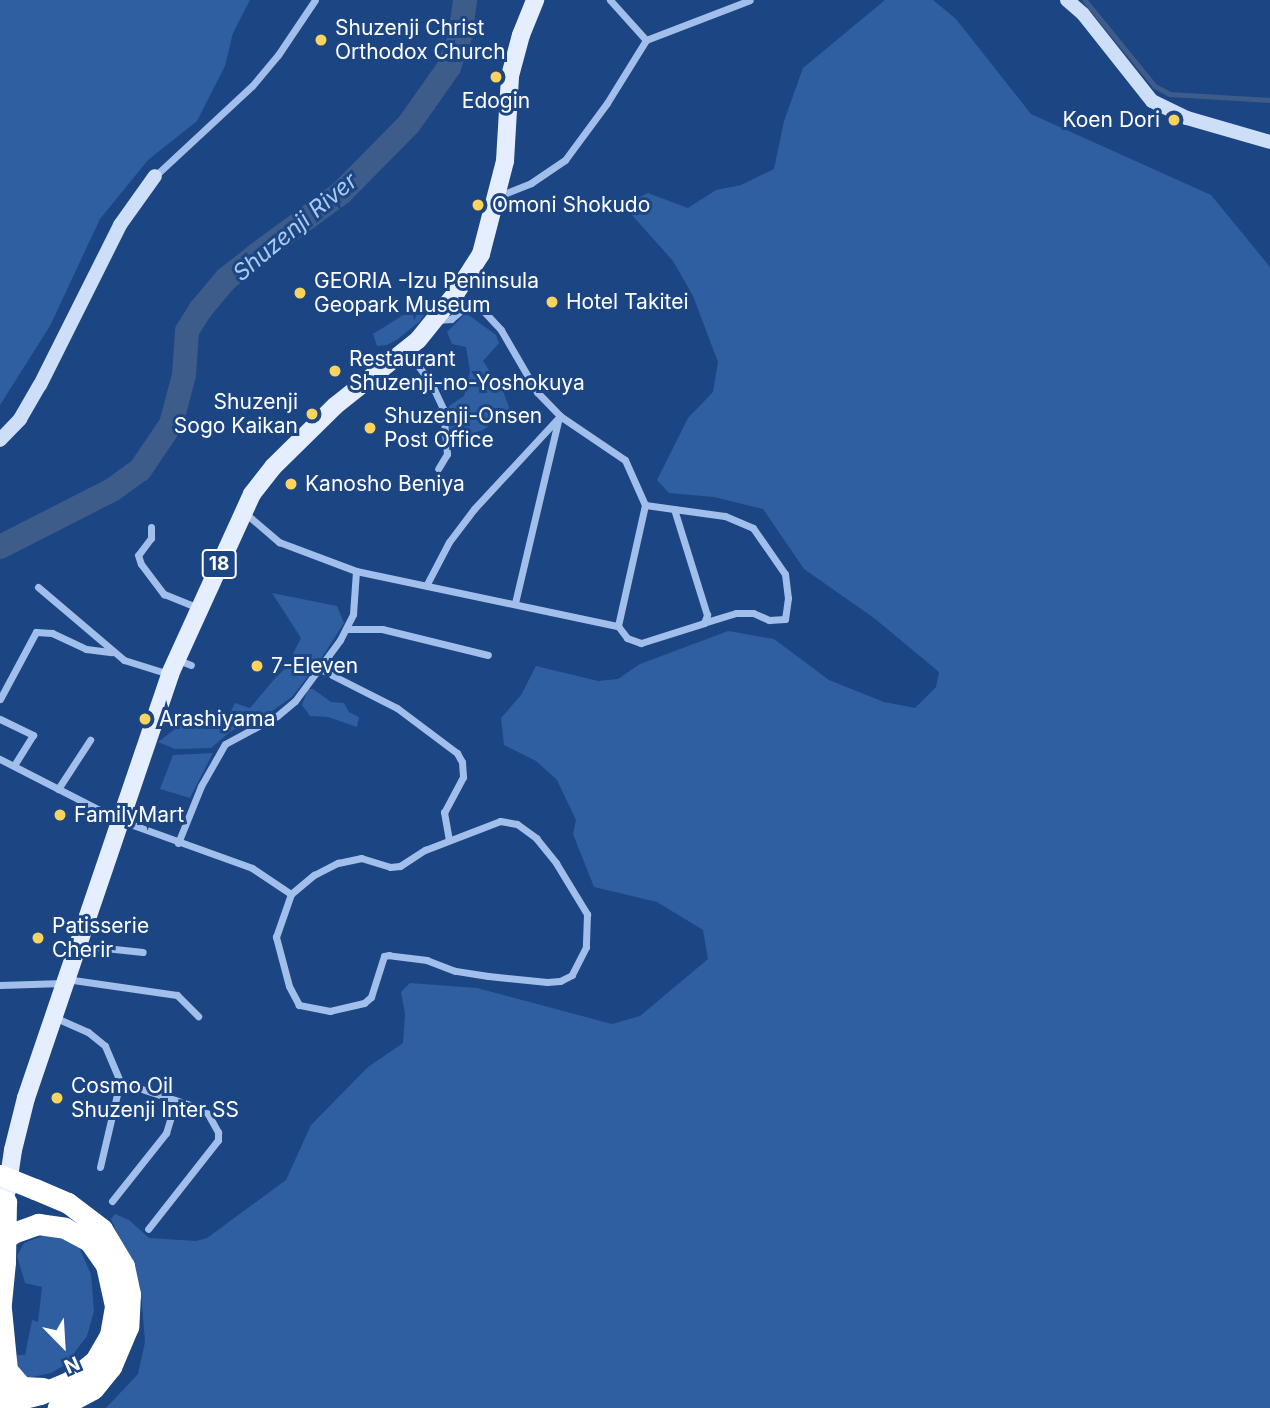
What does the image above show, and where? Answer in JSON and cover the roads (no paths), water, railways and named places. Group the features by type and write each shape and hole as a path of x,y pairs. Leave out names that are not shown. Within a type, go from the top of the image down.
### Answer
{"highway":[{"path":"0,1175 74,1207 102,1229 124,1266 130,1294 128,1327 111,1367 93,1389 58,1408"},
{"path":"3,1201 0,1311 4,1363 16,1384 30,1389 71,1381"},
{"path":"0,1243 13,1233 38,1224 65,1228 89,1241 99,1253 111,1279 115,1306 104,1348 83,1373 40,1394 0,1407"},
{"path":"0,1380 13,1408"}],"main road":[{"name":"18","path":"3,1201 26,1098 64,981 119,820 194,628 199,608 243,510 273,467 306,433 407,349 435,320 481,254 505,161 510,76 535,0"}],"street":[{"path":"0,440 20,419 40,385 120,225 155,176 251,86 278,55 315,0"},
{"path":"610,0 646,40"},
{"path":"498,196 531,183 565,160 607,103 646,40 750,0"},
{"path":"1067,0 1083,14 1152,100 1187,118 1270,142"},
{"path":"435,320 451,319 470,303 477,304 501,330 537,392 559,416 625,460 645,505 618,626"},
{"path":"407,349 432,385 443,409 447,454 438,469"},
{"path":"427,584 449,542 474,509 559,416"},
{"path":"515,603 559,416"},
{"path":"243,510 279,541 356,571 618,626 627,638 641,643 736,613 753,613 769,620 785,619 788,598 785,574 771,549 753,528 725,516 645,505"},
{"path":"674,509 706,606 704,623"},
{"path":"151,527 151,538 138,555 141,564 164,594 199,608"},
{"path":"178,843 201,786 225,744 277,716 295,701 320,669 353,614 356,571"},
{"path":"38,587 113,652 140,666 179,666"},
{"path":"346,629 382,629 488,655"},
{"path":"0,699 36,632 52,633 86,649 113,652"},
{"path":"74,653 79,645"},
{"path":"320,669 397,708 457,753 462,762 463,777 444,813 449,839"},
{"path":"0,719 34,733 15,766"},
{"path":"58,789 90,740"},
{"path":"0,759 119,820 252,868 291,894"},
{"path":"500,821 517,824 536,838 587,914 586,947 572,975 560,981 547,982 455,971 428,960 388,955 384,956 371,997 364,1003 330,1011 309,1009 299,1005 294,999 277,950 278,928 291,894 314,875 338,863 361,858 390,867 400,866 449,839 500,821"},
{"path":"77,945 143,952"},
{"path":"0,985 64,981 177,995 198,1016"},
{"path":"53,1016 88,1032 105,1046 120,1082 100,1167"},
{"path":"120,1082 200,1108 208,1114 218,1132 218,1140 148,1229"},
{"path":"113,1201 166,1133 176,1100"}],"waterway":[{"name":"Shuzenji River","path":"0,547 112,490 140,470 171,424 184,375 187,331 200,310 226,279 341,193 409,124 449,67 460,36 465,0"},
{"path":"1085,0 1155,86 1170,94 1270,100"}],"place":[{"name":"Shuzenji Christ Orthodox Church","path":"321,40"},
{"name":"Edogin","path":"496,77"},
{"name":"Koen Dori","path":"1174,120"},
{"name":"Omoni Shokudo","path":"478,205"},
{"name":"GEORIA -Izu Peninsula Geopark Museum","path":"300,293"},
{"name":"Hotel Takitei","path":"552,302"},
{"name":"Restaurant Shuzenji-no-Yoshokuya","path":"335,371"},
{"name":"Shuzenji Sogo Kaikan","path":"312,414"},
{"name":"Shuzenji-Onsen Post Office","path":"370,428"},
{"name":"Kanosho Beniya","path":"291,484"},
{"name":"7-Eleven","path":"257,666"},
{"name":"Arashiyama","path":"145,719"},
{"name":"FamilyMart","path":"60,815"},
{"name":"Patisserie Cherir","path":"38,938"},
{"name":"Cosmo Oil Shuzenji Inter SS","path":"57,1098"}]}
